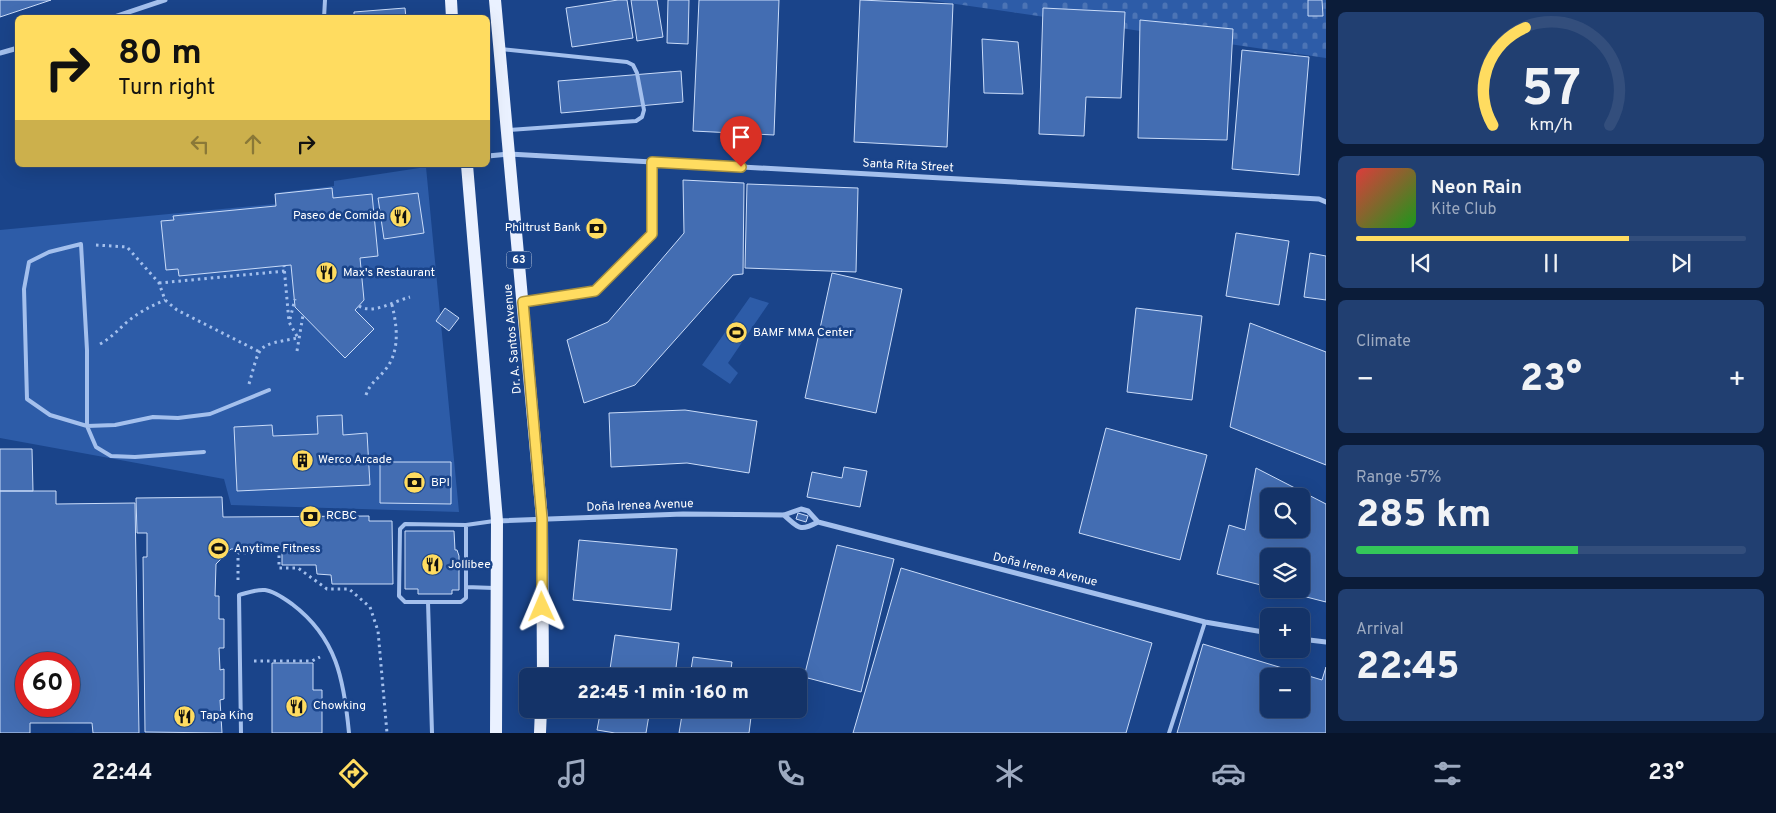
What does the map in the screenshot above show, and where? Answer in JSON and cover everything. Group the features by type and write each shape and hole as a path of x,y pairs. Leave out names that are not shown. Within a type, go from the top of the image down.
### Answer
{"main road":[{"path":"451,0 452,15"},
{"name":"Dr. A. Santos Avenue","path":"495,0 542,519 543,668"},
{"path":"466,167 497,521 496,733"},
{"path":"540,733 541,718"}],"street":[{"path":"120,15 165,0"},
{"path":"0,53 15,49"},
{"name":"Santa Rita Street","path":"490,156 509,154 1319,199 1326,202"},
{"name":"Doña Irenea Avenue","path":"497,521 683,514 784,515 801,509 808,510 818,522 1205,622 1260,631"},
{"name":"Doña Irenea Avenue","path":"784,515 798,528 805,529 818,522"},
{"path":"1310,640 1326,642"}],"lane":[{"path":"324,15 325,0"},
{"path":"500,48 627,62 633,65 637,73 644,110 642,117 636,121 506,130"},
{"path":"523,302 595,291 652,234 652,162"},
{"path":"204,452 135,457 111,456 96,447 87,426 87,350 81,244 49,252 29,262 24,289 27,399 50,415 87,426 115,425 153,418 178,418 210,414 269,390"},
{"path":"466,525 466,598 461,602 405,602 399,596 400,529 405,524 466,525 497,521"},
{"path":"466,587 498,588"},
{"path":"241,733 239,595 266,590 284,598 309,617 326,639 338,668 346,702 349,733"},
{"path":"428,602 432,733"},
{"path":"1169,733 1205,622"}],"path":[{"path":"81,244 127,247 159,283 165,300 177,310 258,351"},
{"path":"284,266 289,322 298,338"},
{"path":"159,283 285,271"},
{"path":"359,306 366,310 373,309 410,297"},
{"path":"289,322 294,299"},
{"path":"87,350 112,337 126,322 147,308 165,300"},
{"path":"366,395 369,386 390,362 397,344 396,318 391,302"},
{"path":"297,351 303,315"},
{"path":"241,387 250,384 258,351 266,344 298,338"},
{"path":"239,595 238,553 279,552 279,568 298,568 328,589 349,589 370,607 378,631 387,733"},
{"path":"241,661 312,660 332,653"}],"green space":[{"path":"928,0 1326,0 1326,58"},
{"path":"426,167 459,512 231,505 224,479 0,438 0,230 275,204 275,193 334,186 334,181"},
{"name":"BAMF MMA Center","path":"750,297 769,303 728,363 738,373 730,384 702,365"}],"building":[{"path":"0,0 51,0 0,17"},
{"path":"627,0 633,38 572,47 566,8"},
{"path":"631,0 657,0 663,37 637,41"},
{"path":"668,0 689,0 688,44 667,43"},
{"path":"699,0 779,0 774,135 693,131"},
{"path":"860,0 953,4 947,147 854,142"},
{"path":"1308,0 1322,0 1323,16 1308,16"},
{"path":"405,8 406,15 354,15 354,12"},
{"path":"1043,8 1125,12 1121,98 1086,97 1084,136 1039,134"},
{"path":"1140,20 1233,29 1227,140 1138,138"},
{"path":"982,39 1018,42 1023,94 984,93"},
{"path":"1242,50 1309,57 1299,175 1232,169"},
{"path":"681,71 683,102 561,113 558,81"},
{"path":"683,180 744,183 743,274 733,275 635,385 584,403 567,340 608,322 684,233"},
{"path":"747,184 858,188 856,272 745,268"},
{"name":"Max's Restaurant","path":"332,188 333,198 372,194 378,256 360,258 364,300 355,310 374,329 345,358 295,307 291,265 179,276 178,269 166,270 161,221 174,220 173,216 276,206 275,194"},
{"name":"Paseo de Comida","path":"418,193 424,233 384,239 378,198"},
{"path":"1236,233 1289,241 1279,305 1226,296"},
{"path":"1310,253 1326,256 1326,300 1304,297"},
{"path":"832,273 902,289 876,413 805,398"},
{"path":"445,308 459,318 449,331 436,321"},
{"path":"1136,308 1202,316 1192,400 1127,392"},
{"path":"1250,323 1326,352 1326,465 1230,427"},
{"path":"685,410 757,421 749,473 687,463 611,467 609,413"},
{"name":"Werco Arcade","path":"342,415 343,435 367,433 370,485 237,491 234,427 272,425 273,436 318,434 317,416"},
{"path":"1106,428 1207,455 1180,560 1079,533"},
{"path":"0,449 32,449 33,491 0,491"},
{"name":"BPI","path":"380,462 451,462 451,504 380,503"},
{"path":"844,467 867,471 860,507 807,497 812,472 842,478"},
{"path":"1256,468 1295,488 1260,488 1260,538 1310,538 1310,496 1326,504 1326,602 1310,598 1310,548 1260,548 1260,585 1217,574 1229,525 1245,530"},
{"path":"0,491 56,491 56,504 135,503 139,733 93,733 92,723 30,723 30,733 0,733"},
{"path":"222,497 223,517 369,516 369,521 392,521 393,584 332,584 331,575 317,574 316,565 282,565 282,549 231,549 216,564 215,596 219,596 219,619 224,619 224,648 219,648 220,670 224,669 224,699 220,700 222,733 145,732 143,557 147,557 147,533 137,533 136,498"},
{"path":"798,513 808,516 806,522 796,519"},
{"name":"Jollibee","path":"405,531 454,531 455,550 457,550 459,556 459,590 452,590 452,594 418,594 418,589 405,589"},
{"path":"579,540 677,549 671,610 573,600"},
{"path":"837,545 894,559 861,692 807,678 806,668"},
{"path":"901,568 1152,643 1126,733 853,733"},
{"path":"615,635 679,643 676,668 610,668"},
{"path":"1203,644 1282,668 1260,668 1260,718 1310,718 1310,676 1322,680 1326,667 1326,733 1177,733"},
{"path":"693,657 732,662 731,668 691,668"},
{"name":"Chowking","path":"272,663 313,663 313,690 322,690 322,733 272,733"},
{"path":"599,718 648,718 646,733 615,733 597,730"},
{"path":"682,718 751,718 749,733 679,733"}],"place":[{"name":"Paseo de Comida","path":"401,216"},
{"name":"Philtrust Bank","path":"597,228"},
{"name":"Max's Restaurant","path":"327,273"},
{"name":"BAMF MMA Center","path":"737,333"},
{"name":"Werco Arcade","path":"302,460"},
{"name":"BPI","path":"415,483"},
{"name":"RCBC","path":"310,516"},
{"name":"Anytime Fitness","path":"218,549"},
{"name":"Jollibee","path":"432,565"},
{"name":"Chowking","path":"297,706"},
{"name":"Tapa King","path":"184,716"}],"route":[{"path":"542,607 542,519 523,302 595,291 652,234 652,162 741,167"}]}
